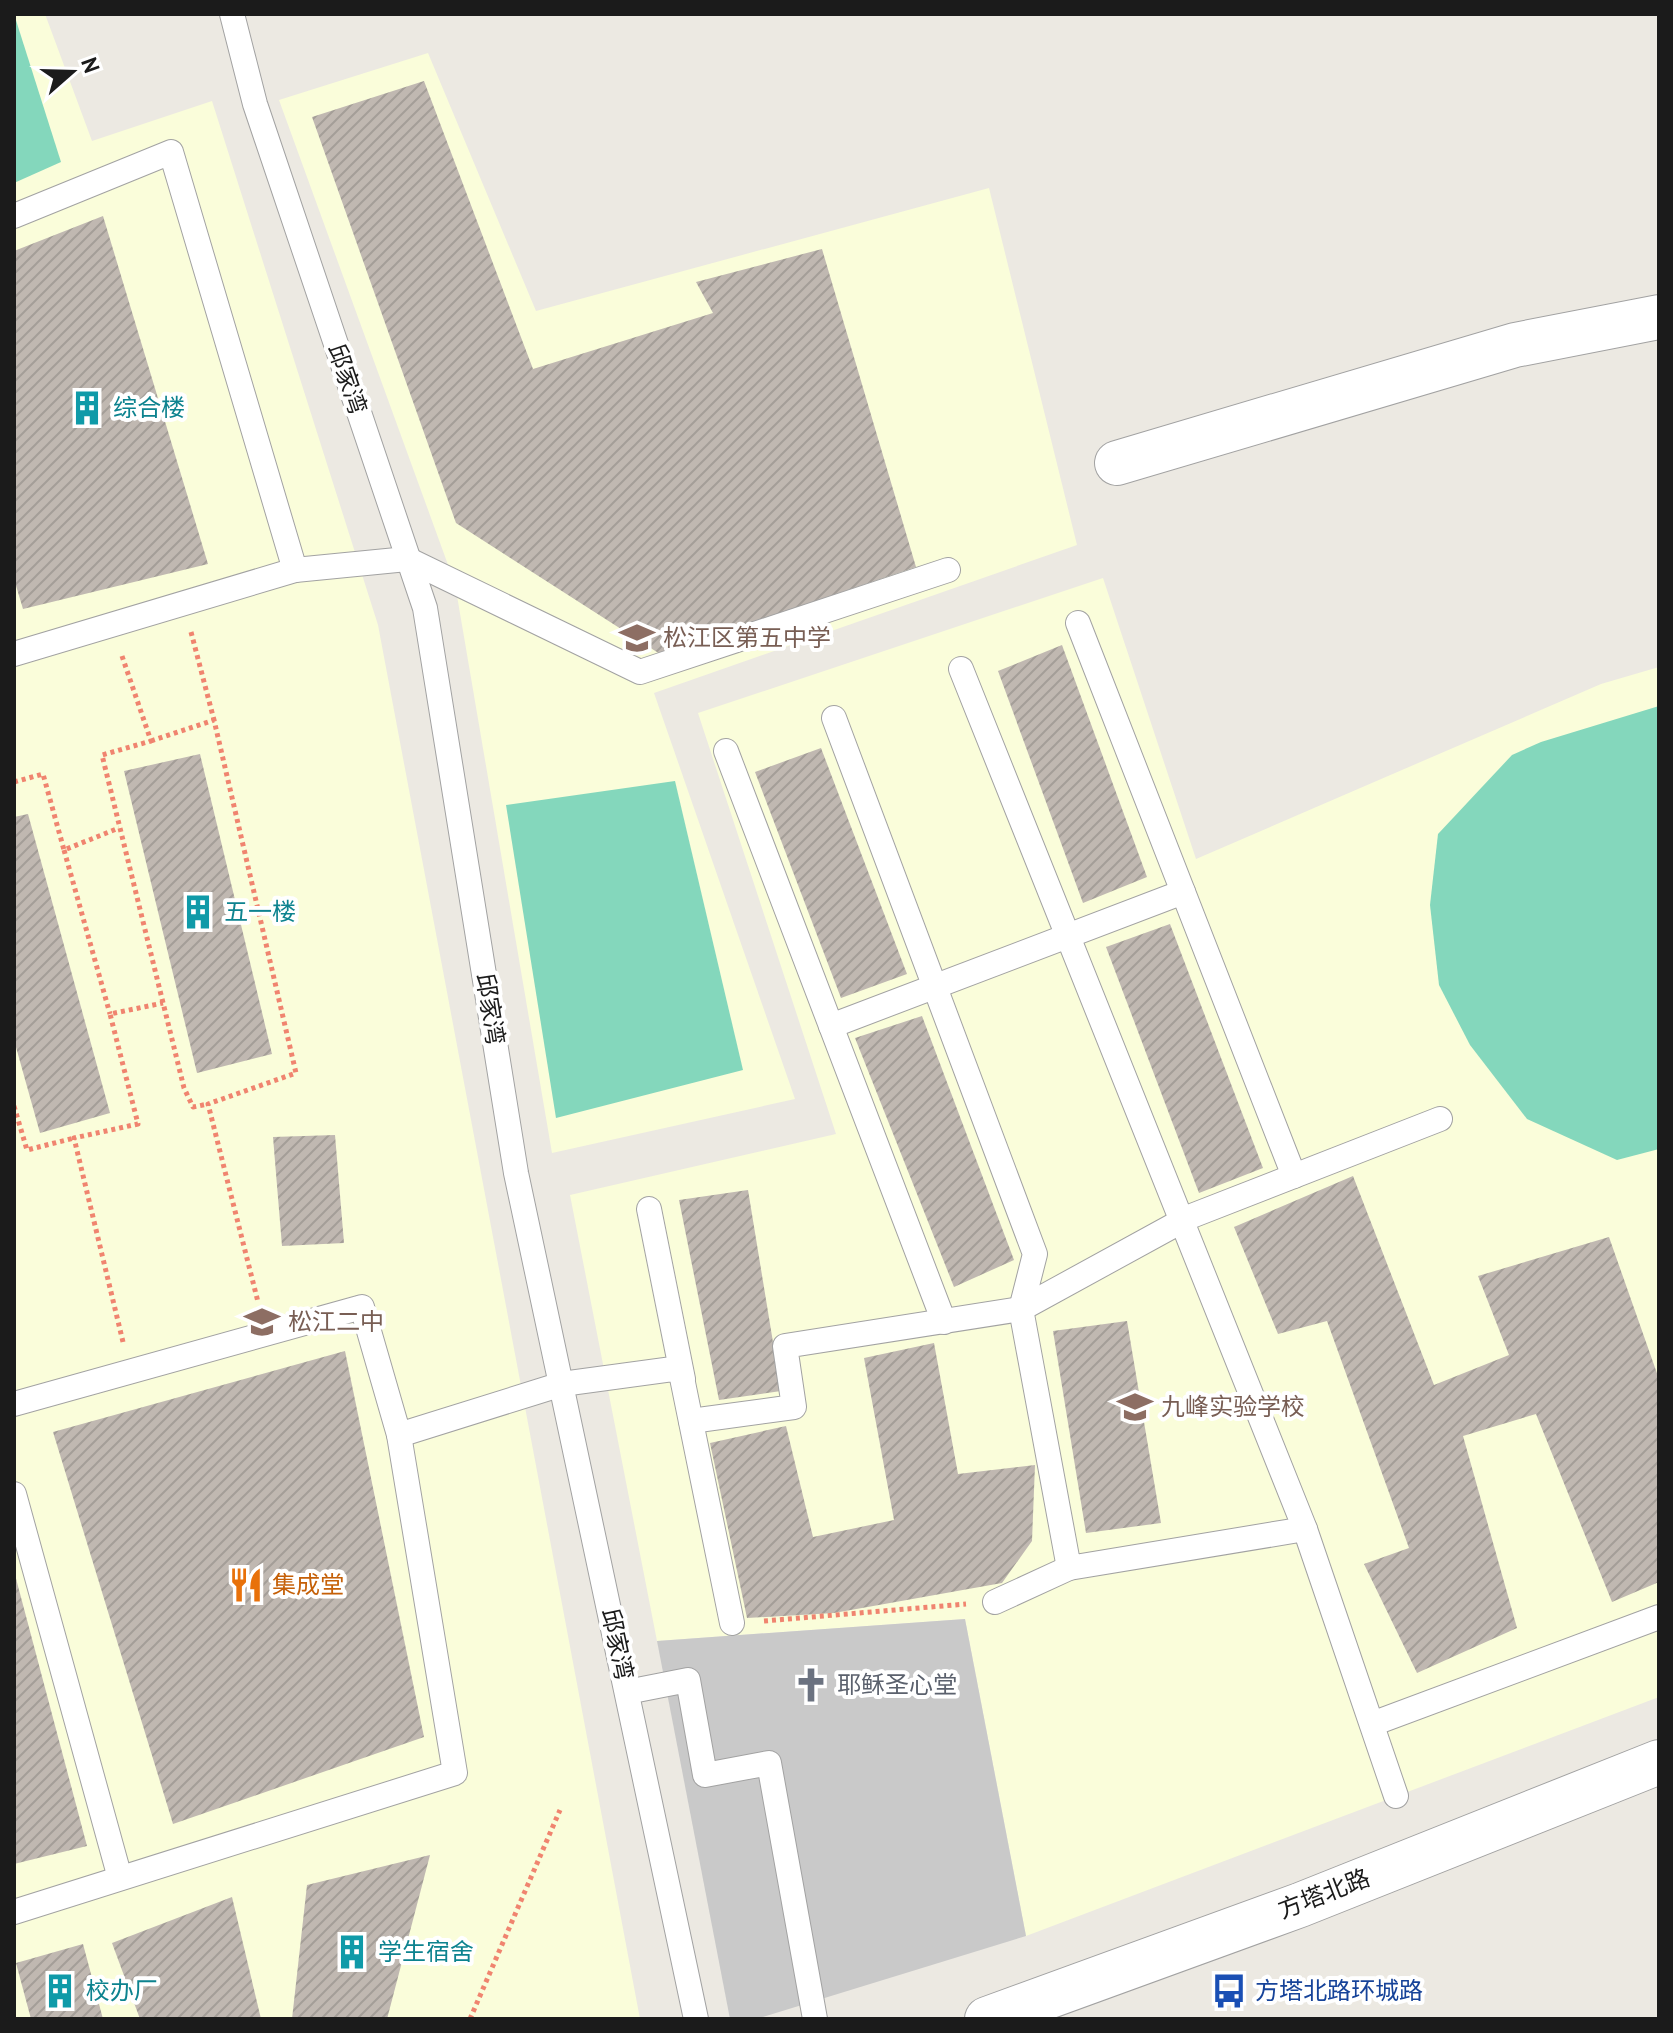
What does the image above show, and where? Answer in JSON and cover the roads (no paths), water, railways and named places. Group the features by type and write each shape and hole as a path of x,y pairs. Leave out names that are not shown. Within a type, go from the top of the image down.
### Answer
{"street":[{"path":"1117,463 1515,345 1659,317"},
{"name":"方塔北路","path":"987,2019 1300,1905 1659,1762"}],"lane":[{"name":"邱家湾","path":"232,14 255,104 425,608 516,1173 696,2019"},
{"path":"14,216 171,152 295,570"},
{"path":"14,654 295,570 407,559 640,672 948,570"},
{"path":"1078,623 1294,1176"},
{"path":"961,669 1305,1529 1396,1796"},
{"path":"834,718 1035,1254 1021,1309 1069,1568"},
{"path":"726,751 944,1322"},
{"path":"831,1026 1183,892"},
{"path":"691,1421 794,1407 785,1346 1021,1309 1182,1220 1440,1119"},
{"path":"649,1209 732,1623"},
{"path":"14,1404 362,1307 399,1435 455,1773 14,1912"},
{"path":"399,1435 562,1384 680,1368 683,1379"},
{"path":"14,1494 120,1878"},
{"path":"995,1602 1069,1568 1305,1529"},
{"path":"1372,1724 1659,1617"},
{"path":"627,1692 688,1680 705,1775 769,1763 815,2019"}],"place":[{"name":"综合楼","path":"87,408"},
{"name":"松江区第五中学","path":"637,638"},
{"name":"五一楼","path":"198,912"},
{"name":"松江二中","path":"262,1322"},
{"name":"九峰实验学校","path":"1135,1407"},
{"name":"集成堂","path":"246,1585"},
{"name":"耶稣圣心堂","path":"811,1685"},
{"name":"学生宿舍","path":"352,1952"},
{"name":"校办厂","path":"60,1991"},
{"name":"方塔北路环城路","path":"1229,1991"}]}
